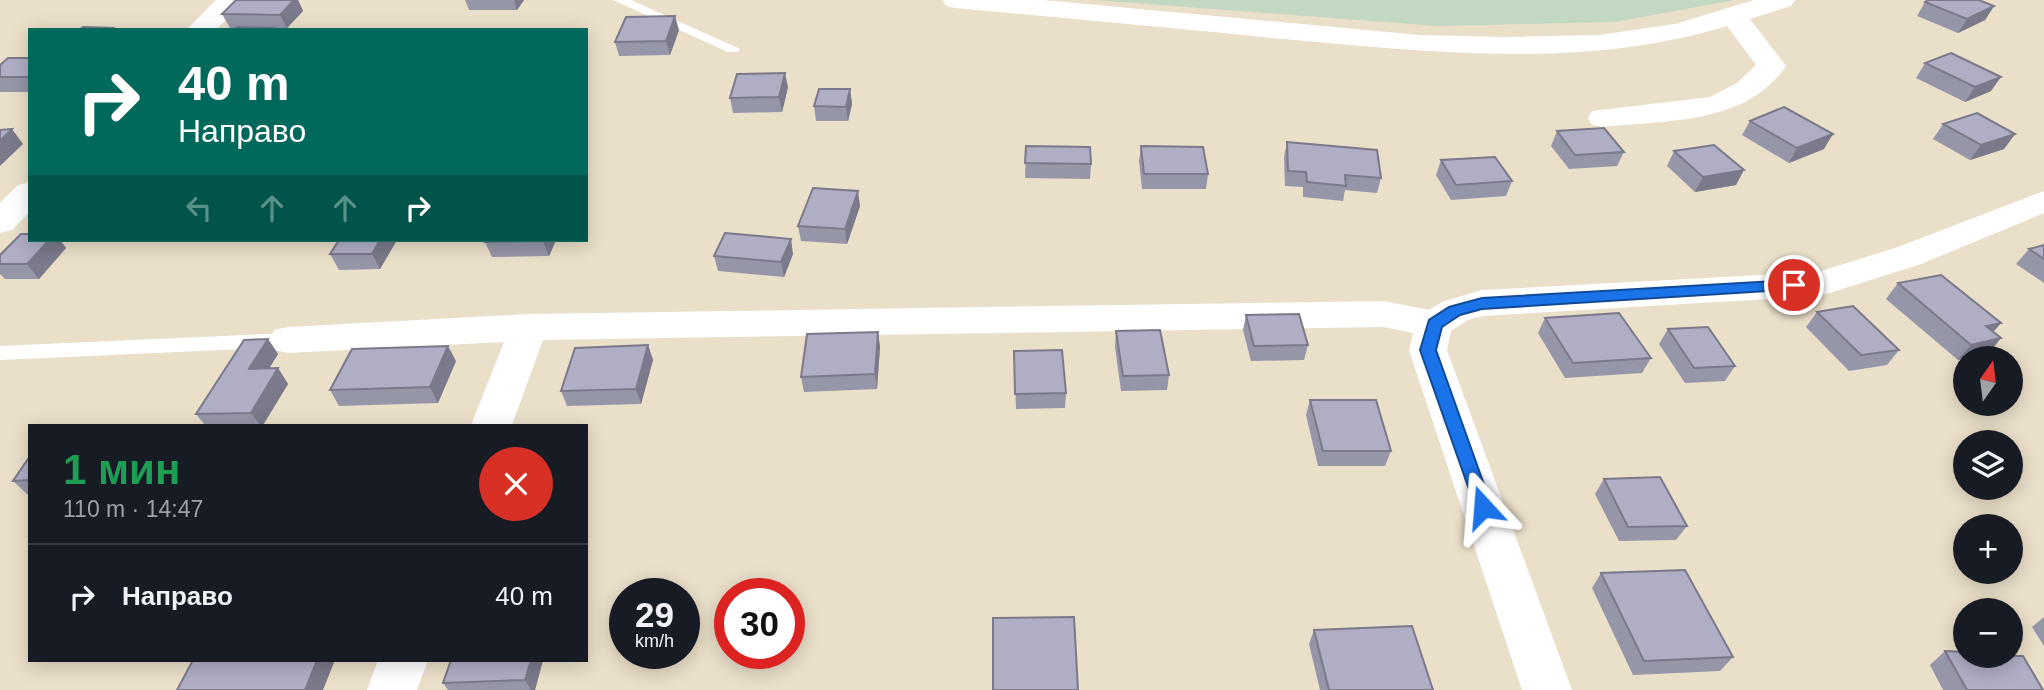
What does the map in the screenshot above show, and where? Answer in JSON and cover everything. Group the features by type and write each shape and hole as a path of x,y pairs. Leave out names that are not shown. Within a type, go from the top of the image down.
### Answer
{"street":[{"path":"202,28 232,0"},
{"path":"955,0 1420,43 1476,45 1599,43 1678,32 1734,17 1782,0"},
{"path":"1603,118 1717,104 1748,89 1772,66 1734,17"},
{"path":"0,222 28,194"},
{"path":"288,340 528,327 1384,314 1434,324 1455,311 1482,303 1821,284 1908,256 2044,201"},
{"path":"1434,324 1428,350 1547,690"},
{"path":"492,424 528,327"},
{"path":"391,690 402,662"}],"lane":[{"path":"620,0 733,49"},
{"path":"0,353 288,340"}],"green space":[{"path":"1094,0 1734,0 1615,22 1437,26"}],"building":[{"path":"236,0 294,0 280,15 222,14"},
{"path":"1979,0 1994,6 1967,19 1925,2"},
{"path":"675,16 666,41 615,42 626,17"},
{"path":"1951,53 2001,77 1975,87 1925,63"},
{"path":"8,58 28,58 28,77 0,77 0,65"},
{"path":"785,73 779,97 730,98 737,74"},
{"path":"819,89 850,89 846,107 814,106"},
{"path":"1784,107 1833,134 1797,148 1750,121"},
{"path":"1977,113 2015,134 1981,145 1943,124"},
{"path":"1604,128 1624,152 1575,155 1557,131"},
{"path":"12,129 0,141 0,130"},
{"path":"1287,142 1377,150 1381,178 1345,175 1346,186 1307,182 1306,172 1288,171"},
{"path":"1714,145 1744,170 1703,177 1674,151"},
{"path":"1026,146 1090,147 1091,164 1025,163"},
{"path":"1141,146 1203,147 1208,174 1144,174"},
{"path":"1495,157 1512,181 1456,185 1441,160"},
{"path":"813,188 858,191 845,229 798,226"},
{"path":"725,233 791,239 781,262 714,256"},
{"path":"21,234 28,234 28,242 47,242 27,264 0,264 0,255"},
{"path":"338,242 379,242 372,254 330,254"},
{"path":"2044,245 2044,259 2029,249"},
{"path":"1941,275 2001,323 1986,326 2001,338 1971,345 1898,283"},
{"path":"1853,306 1899,350 1861,355 1817,312"},
{"path":"1619,313 1651,358 1573,363 1545,318"},
{"path":"1299,314 1308,345 1254,346 1246,315"},
{"path":"1708,327 1735,366 1694,368 1668,329"},
{"path":"1160,330 1169,375 1123,376 1116,331"},
{"path":"878,332 875,374 801,377 807,334"},
{"path":"268,339 249,369 278,368 251,413 196,414 244,340"},
{"path":"648,345 636,389 561,391 575,348"},
{"path":"448,346 430,387 330,390 352,349"},
{"path":"1062,350 1066,393 1015,394 1014,351"},
{"path":"1310,400 1376,400 1391,451 1323,451"},
{"path":"28,459 28,480 13,481"},
{"path":"1660,477 1687,526 1628,527 1604,479"},
{"path":"1685,570 1733,657 1644,661 1601,573"},
{"path":"1074,617 1078,690 993,690 993,618"},
{"path":"1412,626 1433,690 1329,690 1314,630"},
{"path":"1945,651 1953,651 1953,665"},
{"path":"2023,656 2043,690 1967,690 1955,668 2023,668"},
{"path":"192,662 316,662 305,690 177,690"},
{"path":"450,662 530,662 525,680 443,683"}],"route":[{"path":"1483,507 1428,350 1434,324 1455,311 1482,303 1794,285"}]}
